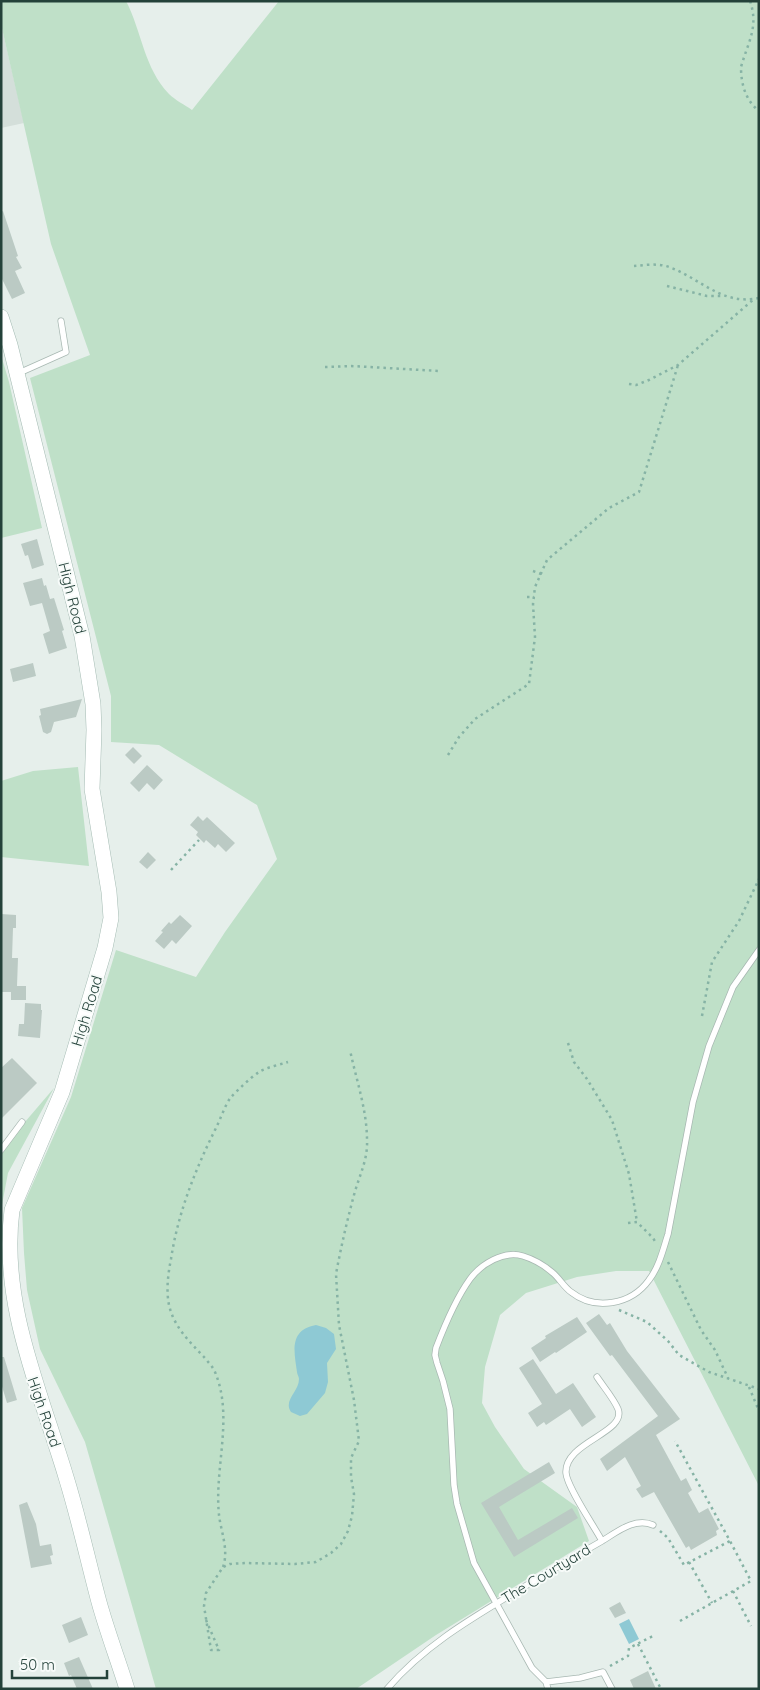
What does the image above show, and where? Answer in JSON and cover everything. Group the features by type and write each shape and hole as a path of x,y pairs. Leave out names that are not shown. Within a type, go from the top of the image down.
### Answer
{"main road":[{"name":"High Road","path":"1,317 82,636 90,677 94,721 92,789 109,892 111,918 106,948 62,1092 17,1194 4,1238 9,1280 28,1364 67,1478 100,1605 127,1689"}],"lane":[{"path":"17,374 66,352 61,321"},
{"path":"548,1689 546,1682 532,1668 474,1563 457,1504 454,1485 450,1410 435,1355 439,1339 470,1279 484,1266 506,1254 523,1256 541,1264 552,1272 571,1292 587,1301 610,1303 621,1301 642,1289 650,1279 662,1253 675,1199 693,1102 709,1046 733,987 759,950"},
{"path":"1,1150 22,1122"},
{"name":"The Courtyard","path":"387,1689 422,1653 462,1625 602,1541 570,1485 566,1471 571,1456 612,1426 618,1418 618,1410 597,1377"},
{"path":"602,1541 631,1524 646,1522 653,1524"},
{"path":"546,1682 580,1678 603,1672 612,1689"}],"path":[{"path":"750,1 753,10 754,26 741,66 741,73 748,99 759,111"},
{"path":"634,266 667,266 722,296"},
{"path":"667,286 708,296 743,299 759,298"},
{"path":"629,384 636,385 678,365 754,299"},
{"path":"448,755 459,736 476,720 529,684 536,638 534,597 540,573 547,560 609,508 639,492 678,365"},
{"path":"325,367 351,366 440,371"},
{"path":"533,571 544,575"},
{"path":"527,597 534,597"},
{"path":"171,870 199,840"},
{"path":"702,1016 712,962 739,921 759,879"},
{"path":"568,1043 574,1062 587,1078 612,1120 629,1174 637,1222 653,1238 673,1269 701,1330 715,1350 728,1378"},
{"path":"223,1567 230,1564 245,1563 296,1564 316,1562 341,1544 348,1531 352,1516 354,1494 351,1477 351,1458 359,1441 339,1325 336,1274 352,1203 365,1164 367,1142 366,1124 350,1050"},
{"path":"206,1620 219,1650 211,1650 206,1620 204,1606 206,1593 226,1559 219,1514 218,1490 224,1434 222,1405 215,1370 175,1324 167,1294 168,1272 174,1236 181,1212 202,1157 230,1098 260,1072 288,1062"},
{"path":"628,1223 637,1222"},
{"path":"610,1303 624,1313 647,1322 668,1341 679,1355 709,1372 759,1389"},
{"path":"749,1387 759,1411"},
{"path":"675,1441 751,1581 680,1621"},
{"path":"653,1524 668,1538 684,1565 730,1541"},
{"path":"689,1562 712,1603"},
{"path":"733,1591 751,1626"},
{"path":"603,1672 628,1656 629,1648 655,1635"},
{"path":"638,1644 662,1689"}],"shaded area":[{"path":"1,24 24,123 1,128"}],"green space":[{"path":"1,1 126,1 154,73 169,94 192,110 279,1 759,1 759,1486 649,1271 616,1271 577,1277 526,1293 500,1315 485,1367 482,1403 495,1427 524,1469 577,1507 589,1541 436,1635 356,1689 156,1689 85,1442 40,1349 27,1290 22,1208 71,1097 116,950 196,977 225,932 277,859 257,805 159,745 111,742 111,696 30,378 90,355 51,244 1,24"},
{"path":"1,355 9,382 42,528 1,538"},
{"path":"78,767 89,866 1,857 1,781 33,771"},
{"path":"54,1088 8,1173 1,1210 1,1150"}],"water":[{"path":"316,1325 326,1328 334,1334 336,1349 327,1363 328,1382 325,1393 307,1414 300,1416 291,1412 289,1408 290,1400 297,1388 299,1379 295,1356 295,1342 301,1332"},
{"path":"629,1619 639,1639 629,1644 619,1624"}],"building":[{"path":"3,211 18,256 16,257 22,268 15,271 25,293 12,299 1,277 1,212"},
{"path":"37,539 44,565 32,569 28,555 25,556 21,544"},
{"path":"42,578 50,599 54,598 64,630 62,631 67,648 49,654 43,634 50,631 42,603 30,606 23,583"},
{"path":"33,663 36,676 13,682 10,669"},
{"path":"82,699 76,717 54,722 51,732 47,734 43,732 39,716 41,715 40,709"},
{"path":"133,747 142,756 134,764 125,755"},
{"path":"147,765 163,780 154,790 147,783 139,792 130,783"},
{"path":"198,816 203,821 207,817 235,843 226,852 218,844 215,848 206,840 204,843 196,835 198,832 190,825"},
{"path":"148,852 156,860 147,869 139,862"},
{"path":"1,914 16,915 16,928 13,928 12,958 18,958 17,986 26,986 26,1000 11,1000 11,992 1,992"},
{"path":"180,915 192,926 176,944 172,940 164,949 155,941 169,922 171,924"},
{"path":"25,1003 41,1004 40,1038 18,1036 19,1024 24,1024"},
{"path":"12,1058 37,1083 1,1119 1,1068"},
{"path":"599,1314 607,1325 610,1323 627,1351 680,1419 656,1435 681,1481 686,1478 692,1490 688,1493 699,1513 708,1508 719,1529 716,1531 717,1535 691,1550 689,1546 686,1548 654,1492 642,1498 636,1489 641,1486 625,1457 607,1471 600,1459 658,1416 586,1323"},
{"path":"577,1317 587,1332 540,1362 531,1348 546,1338 545,1336"},
{"path":"1,1357 4,1357 17,1400 7,1403 1,1383"},
{"path":"533,1359 556,1394 573,1383 596,1417 582,1427 570,1409 546,1425 544,1422 537,1427 528,1413 542,1404 519,1368"},
{"path":"549,1462 555,1473 499,1507 518,1540 572,1508 578,1518 514,1557 481,1503"},
{"path":"27,1502 36,1524 40,1546 51,1544 53,1555 50,1556 52,1564 31,1568 19,1505"},
{"path":"620,1602 626,1613 615,1618 609,1608"},
{"path":"81,1617 88,1635 69,1643 62,1625"},
{"path":"79,1657 93,1689 77,1689 71,1675 69,1676 64,1663"},
{"path":"648,1671 656,1689 634,1689 630,1680"}]}
